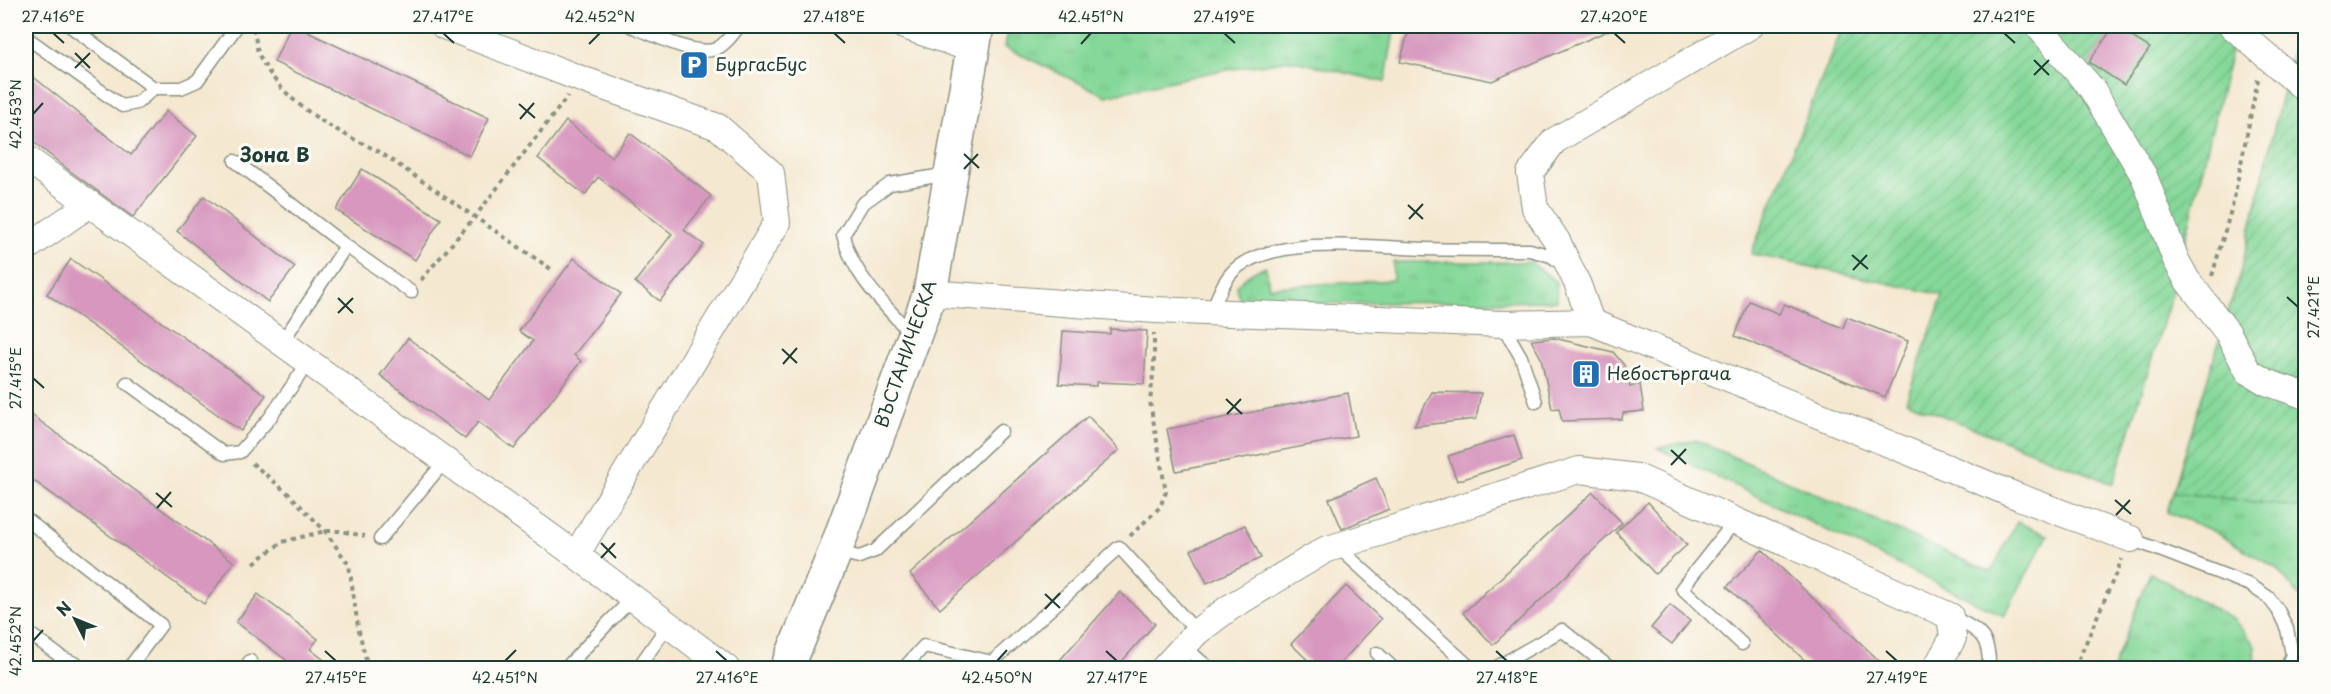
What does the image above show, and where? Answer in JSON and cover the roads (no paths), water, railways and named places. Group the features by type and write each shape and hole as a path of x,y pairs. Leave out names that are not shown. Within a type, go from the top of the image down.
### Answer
{"main road":[{"name":"ВЪСТАНИЧЕСКА","path":"787,669 836,552 930,293 976,38"}],"street":[{"path":"444,26 581,79 718,127 771,172 777,223 576,555"},
{"path":"904,26 976,38"},
{"path":"1591,322 1557,241 1535,208 1530,173 1554,141 1750,26"},
{"path":"2038,26 2092,89 2144,176 2176,260 2187,280 2228,333 2248,371 2266,382 2306,396"},
{"path":"2232,26 2306,90"},
{"path":"26,158 576,555 726,669"},
{"path":"26,248 90,204"},
{"path":"930,293 1211,313 1502,324 1591,322 2019,497 2131,539"},
{"path":"1164,669 1190,639 1229,608 1325,550 1579,470 1637,477 1950,616 1953,638 1936,669"}],"lane":[{"path":"70,26 154,88 181,88 197,81 237,26"},
{"path":"631,26 699,52 717,48 731,38 739,26"},
{"path":"26,37 122,106 137,104 154,88"},
{"path":"235,161 346,246 411,292"},
{"path":"914,337 867,285 848,255 843,235 862,204 890,184 952,173"},
{"path":"282,342 346,246"},
{"path":"1211,313 1221,287 1238,267 1260,254 1286,249 1333,246 1530,250 1551,256 1570,270"},
{"path":"1502,324 1521,357 1536,402"},
{"path":"127,383 224,454 240,452 269,420 308,363"},
{"path":"836,552 859,557 875,551 1001,431"},
{"path":"380,539 445,461"},
{"path":"1735,521 1682,588 1742,644"},
{"path":"27,523 161,625 129,669"},
{"path":"2131,539 2250,585 2268,597 2278,610 2287,630 2292,654 2301,669"},
{"path":"904,669 924,646 992,662 1119,547 1190,639 1209,669"},
{"path":"1338,547 1471,669"},
{"path":"566,669 633,598"},
{"path":"1950,616 1979,631 1990,652 1989,669"},
{"path":"638,669 668,625"},
{"path":"1495,669 1562,630 1610,669"},
{"path":"26,631 61,657 85,669"},
{"path":"1377,653 1393,669"},
{"path":"2287,669 2292,654"}],"place":[{"name":"БургасБус","path":"694,65"},
{"name":"Небостъргача","path":"1586,374"}],"district":[{"name":"Зона В","path":"275,155"}]}
